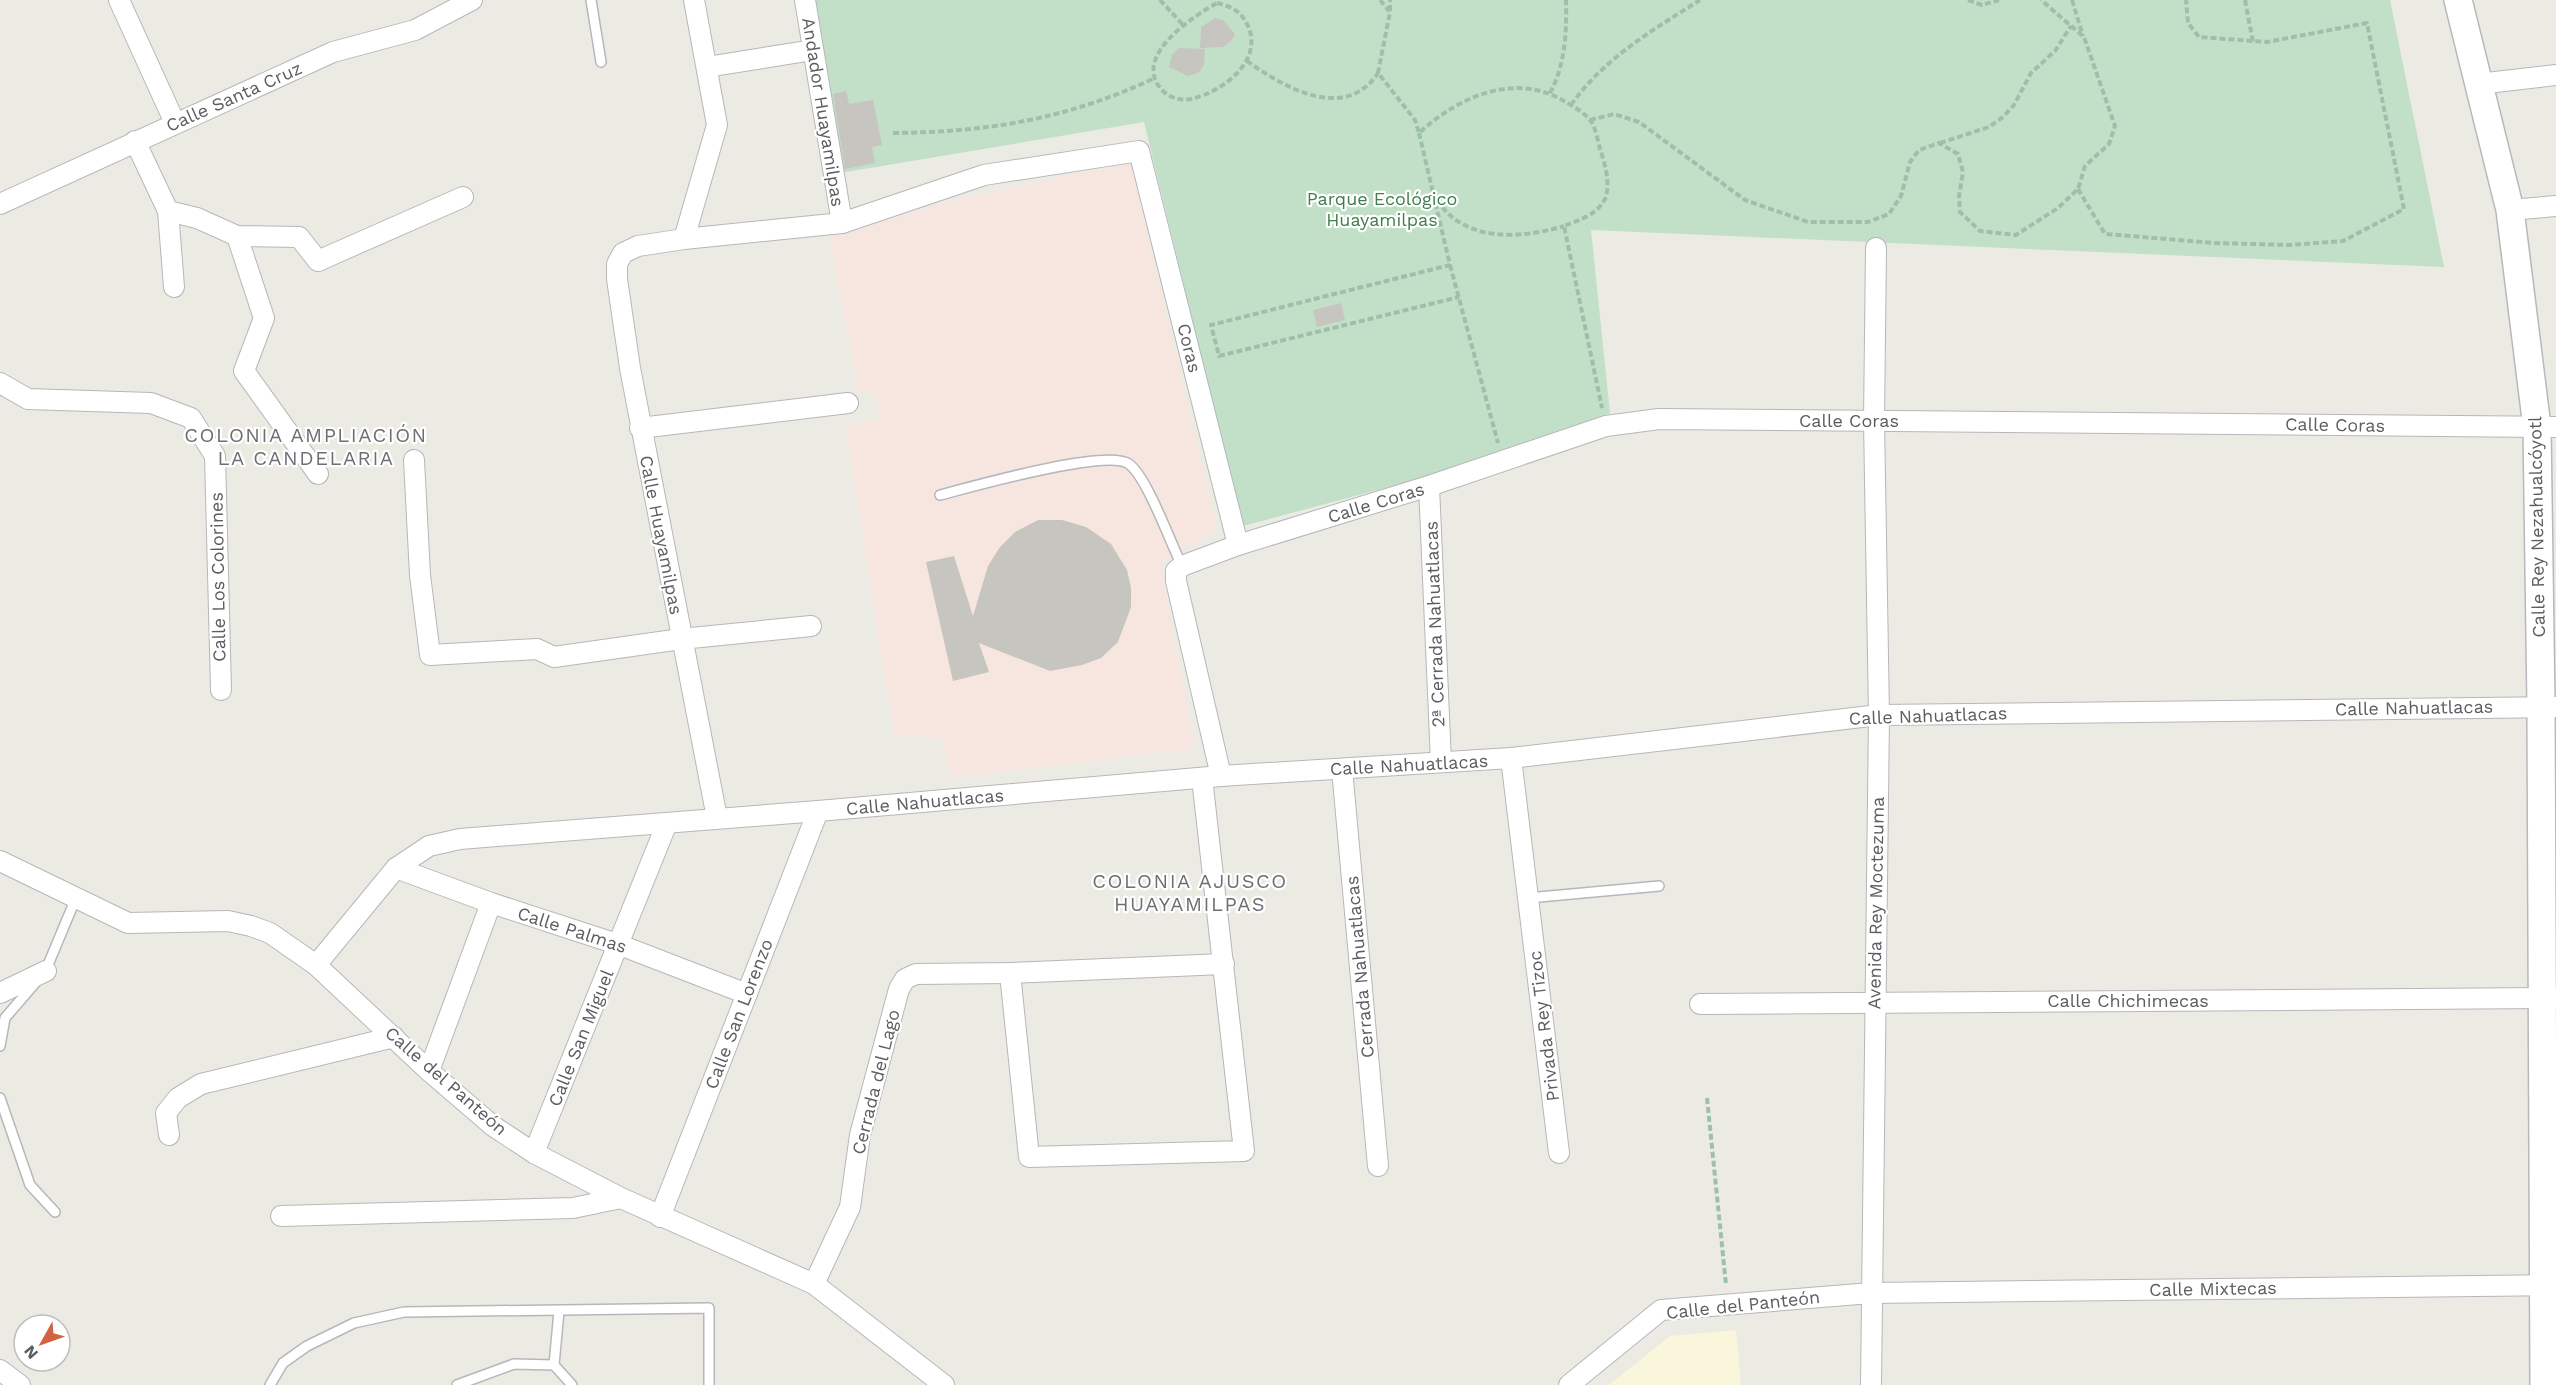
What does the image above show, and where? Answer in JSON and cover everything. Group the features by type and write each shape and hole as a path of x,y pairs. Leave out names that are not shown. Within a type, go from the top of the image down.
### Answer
{"street":[{"path":"119,0 175,123"},
{"name":"Calle Santa Cruz","path":"0,204 333,52 415,30 472,0"},
{"path":"694,0 717,125 684,238 842,223"},
{"name":"Andador Huayamilpas","path":"805,0 842,223"},
{"name":"Calle Rey Nezahualcóyotl","path":"2458,0 2510,210 2547,427 2550,1285 2544,1385"},
{"path":"706,67 813,50"},
{"path":"2478,84 2556,75"},
{"path":"135,141 168,211 174,287"},
{"name":"Coras","path":"842,223 984,176 1139,151 1238,545"},
{"path":"168,211 197,218 237,236 299,237 318,261 463,197"},
{"path":"2510,210 2556,206"},
{"path":"237,236 264,318 244,371 318,474"},
{"name":"Calle Huayamilpas","path":"684,238 638,246 623,253 616,264 640,428 717,818"},
{"name":"Avenida Rey Moctezuma","path":"1871,1385 1879,715 1874,421 1876,248"},
{"name":"Calle Los Colorines","path":"0,383 28,399 151,403 191,418 215,456 221,690"},
{"path":"640,428 848,403"},
{"name":"Calle Coras","path":"1179,573 1238,545 1429,486 1606,426 1659,419 2547,427"},
{"path":"414,460 420,575 430,655 537,649 554,657 681,639 811,626"},
{"name":"2ª Cerrada Nahuatlacas","path":"1429,486 1441,762"},
{"path":"1010,973 1029,1157 1244,1151 1224,964 1212,777 1179,573"},
{"name":"Calle Nahuatlacas","path":"316,965 396,868 429,846 460,839 818,812 1212,777 1511,758 1879,715 2549,706"},
{"name":"Privada Rey Tizoc","path":"1511,758 1559,1154"},
{"name":"Cerrada Nahuatlacas","path":"1342,769 1378,1166"},
{"name":"Calle San Lorenzo","path":"660,1217 818,812"},
{"name":"Calle San Miguel","path":"534,1153 620,945 667,823"},
{"name":"Calle del Panteón","path":"0,861 128,922 228,921 270,933 316,965 429,1071 493,1126 534,1153 621,1198 814,1284 944,1385"},
{"name":"Calle Palmas","path":"396,868 491,903 620,945 747,994"},
{"path":"429,1071 491,903"},
{"name":"Cerrada del Lago","path":"814,1284 850,1208 860,1135 899,989 905,979 916,974 1010,973 1224,964"},
{"path":"0,993 46,971"},
{"name":"Calle Chichimecas","path":"1700,1004 2549,998"},
{"path":"169,1135 166,1113 178,1098 201,1084 394,1037"},
{"path":"280,1216 573,1208 621,1198"},
{"name":"Calle Mixtecas","path":"1871,1293 2550,1285"},
{"name":"Calle del Panteón","path":"1569,1385 1661,1310 1871,1293"},
{"path":"0,1370 20,1385"}],"lane":[{"path":"591,0 601,62"},
{"path":"940,495 1033,472 1114,459 1129,464 1141,477 1179,573"},
{"path":"1528,898 1659,886"},
{"path":"0,1046 5,1018 46,971 76,898"},
{"path":"0,1098 30,1185 55,1212"},
{"path":"270,1385 283,1363 307,1346 354,1323 404,1312 710,1308 709,1385"},
{"path":"554,1365 559,1311"},
{"path":"457,1385 514,1364 554,1365 572,1385"}],"path":[{"path":"1160,0 1184,26"},
{"path":"1380,0 1390,12"},
{"path":"1247,61 1282,84 1299,92 1325,98 1349,96 1371,84 1378,73 1390,12 1390,0"},
{"path":"1550,93 1559,77 1562,62 1566,0"},
{"path":"1571,105 1601,69 1639,40 1700,0"},
{"path":"1968,0 1983,5 1999,0"},
{"path":"2041,0 2084,37"},
{"path":"1939,143 1958,154 1963,172 1959,196 1960,212 1980,231 2016,235 2058,208 2078,189 2085,166 2109,144 2115,126 2072,0"},
{"path":"2078,189 2105,234 2215,243 2290,245 2343,241 2404,209 2367,23 2267,42 2199,37 2188,23 2186,0"},
{"path":"2245,0 2253,42"},
{"path":"1217,3 1230,6 1243,16 1251,30 1251,51 1247,61 1220,88 1204,96 1183,100 1167,95 1156,84 1153,68 1156,56 1184,26 1217,3"},
{"path":"1590,120 1614,114 1639,122 1745,200 1808,222 1868,222 1889,214 1901,196 1910,162 1919,150 1989,127 2003,117 2014,105 2031,73 2055,51 2071,26"},
{"path":"1378,73 1415,120 1450,265 1499,445"},
{"path":"893,133 942,132 1040,120 1110,97 1155,78"},
{"path":"1419,133 1450,108 1486,93 1512,87 1530,88 1550,93 1571,105 1590,120 1602,153 1608,187 1604,200 1591,214 1564,226 1512,236 1487,234 1465,226 1448,214 1437,201 1431,185"},
{"path":"1564,226 1606,426"},
{"path":"1450,265 1211,325 1219,356 1459,297"},
{"path":"1707,1098 1727,1304"}],"shaded area":[{"path":"1130,162 1217,529 1160,561 1195,748 950,778 943,739 894,734 845,425 881,419 874,392 859,394 829,237 953,201"},
{"path":"1736,1330 1741,1385 1609,1385 1670,1336"}],"green space":[{"name":"Parque Ecológico Huayamilpas","path":"809,0 2390,0 2444,267 1591,230 1610,413 1441,473 1243,526 1144,122 840,173"}],"building":[{"path":"1215,18 1223,20 1235,34 1231,41 1223,47 1200,48 1201,27"},
{"path":"1179,48 1205,49 1204,65 1198,73 1188,76 1169,67 1172,55"},
{"path":"846,91 849,104 873,100 882,145 872,147 875,163 845,169 833,94"},
{"path":"1341,303 1345,320 1317,327 1313,310"},
{"path":"1038,520 1062,520 1086,527 1111,544 1127,570 1131,588 1131,607 1118,642 1101,658 1082,665 1050,671 979,643 989,672 953,681 926,562 954,556 973,616 988,566 1000,547 1015,532"}],"district":[{"name":"COLONIA AMPLIACIÓN LA CANDELARIA","path":"306,446"},
{"name":"COLONIA AJUSCO HUAYAMILPAS","path":"1190,892"}]}
